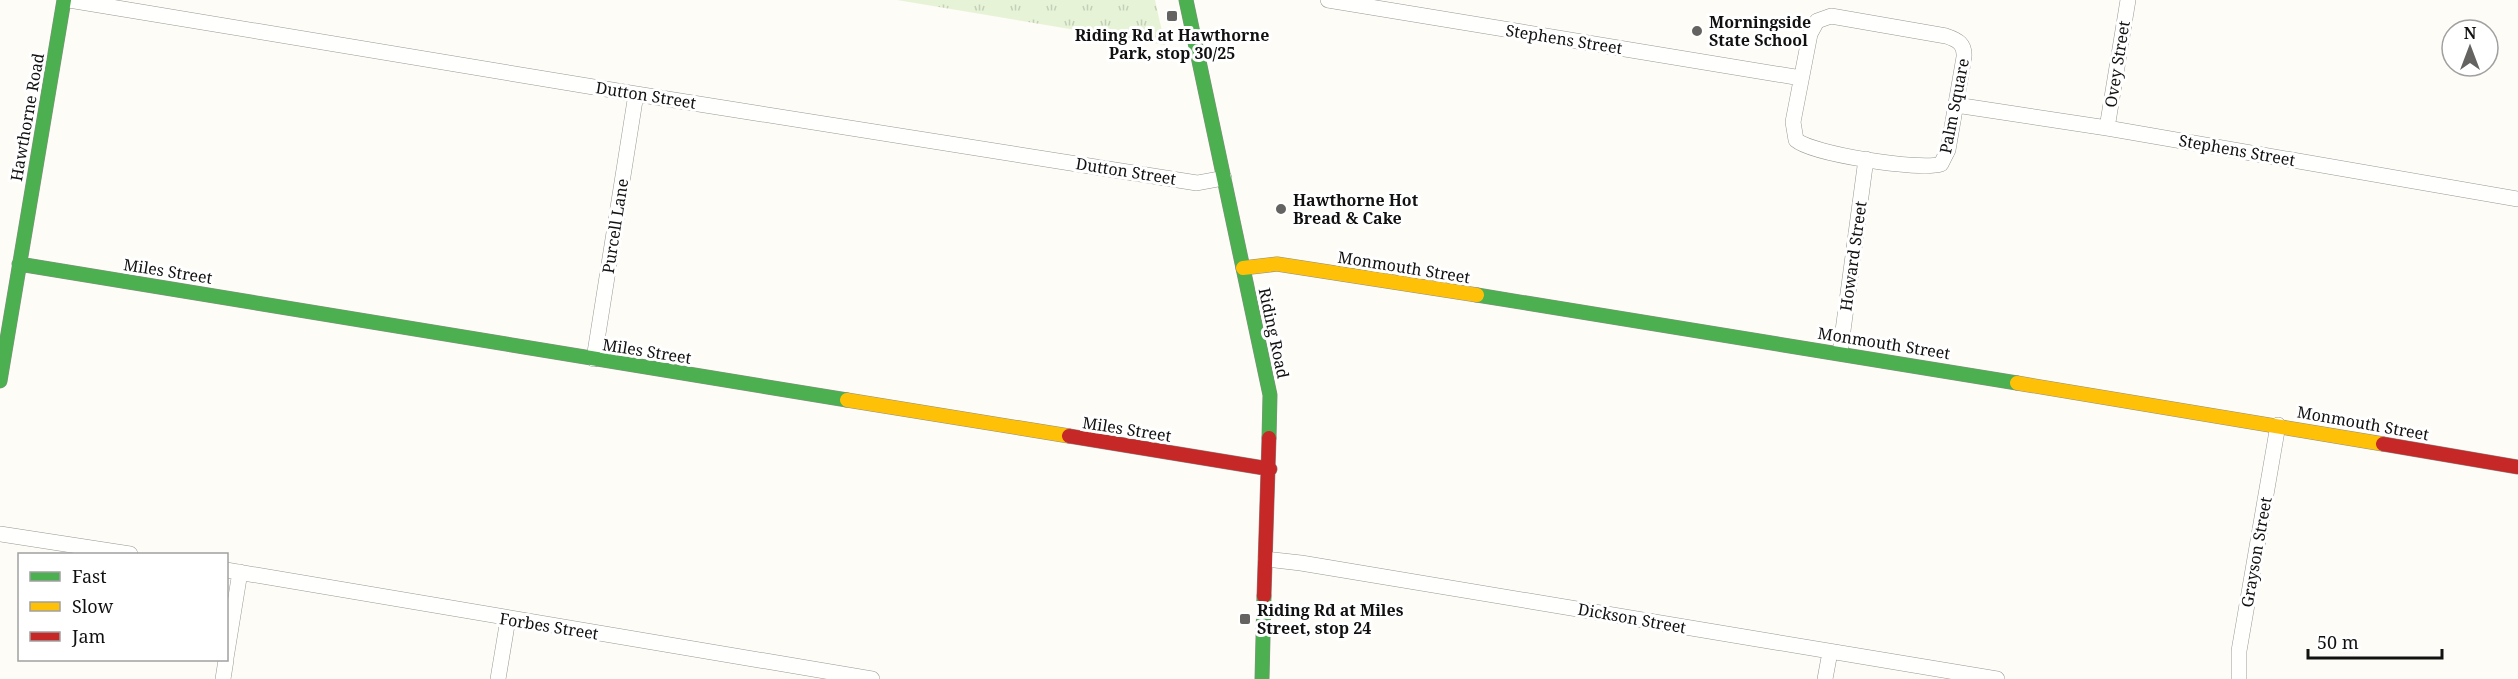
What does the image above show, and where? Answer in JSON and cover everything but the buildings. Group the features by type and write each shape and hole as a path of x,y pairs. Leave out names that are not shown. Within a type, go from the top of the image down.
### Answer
{"street":[{"name":"Hawthorne Road","path":"0,381 64,0"},
{"name":"Dutton Street","path":"69,0 636,94 1197,183 1224,178"},
{"name":"Riding Road","path":"1186,0 1270,395 1270,469 1262,679"},
{"name":"Stephens Street","path":"1328,0 1801,78"},
{"name":"Ovey Street","path":"2107,128 2128,0"},
{"name":"Palm Square","path":"1832,16 1935,34 1954,39 1961,44 1964,50 1948,150 1941,164 1923,167 1866,159 1802,145 1796,140 1793,122 1801,78 1810,34 1817,21 1832,16"},
{"name":"Purcell Lane","path":"594,359 636,94"},
{"name":"Stephens Street","path":"1956,105 2107,128 2518,199"},
{"name":"Howard Street","path":"1840,353 1866,159"},
{"name":"Miles Street","path":"19,264 1270,469"},
{"name":"Monmouth Street","path":"1243,268 1277,264 1604,314 2518,467"},
{"name":"Grayson Street","path":"2238,679 2239,651 2278,425"},
{"path":"0,534 118,553"},
{"name":"Dickson Street","path":"1266,559 1301,562 1997,679"},
{"path":"228,634 233,571"},
{"name":"Forbes Street","path":"233,571 872,679"},
{"path":"498,679 508,619"},
{"path":"1825,679 1830,652"},
{"path":"223,679 226,661"},
{"path":"771,679 774,663"}],"green space":[{"path":"897,0 1155,0 1165,45"}],"traffic: fast":[{"path":"0,381 64,0"},
{"path":"1186,0 1270,395 1269,438"},
{"path":"19,264 847,400"},
{"path":"1477,295 2017,383"},
{"path":"1262,679 1264,596"}],"traffic: slow":[{"path":"1243,268 1277,264 1477,295"},
{"path":"2017,383 2383,444"},
{"path":"847,400 1069,436"}],"traffic: jam":[{"path":"1069,436 1270,469"},
{"path":"1264,596 1269,438"},
{"path":"2383,444 2518,467"}],"place":[{"name":"Riding Rd at Hawthorne Park, stop 30/25","path":"1172,16"},
{"name":"Morningside State School","path":"1697,31"},
{"name":"Hawthorne Hot Bread & Cake","path":"1281,209"},
{"name":"Riding Rd at Miles Street, stop 24","path":"1245,619"}]}
